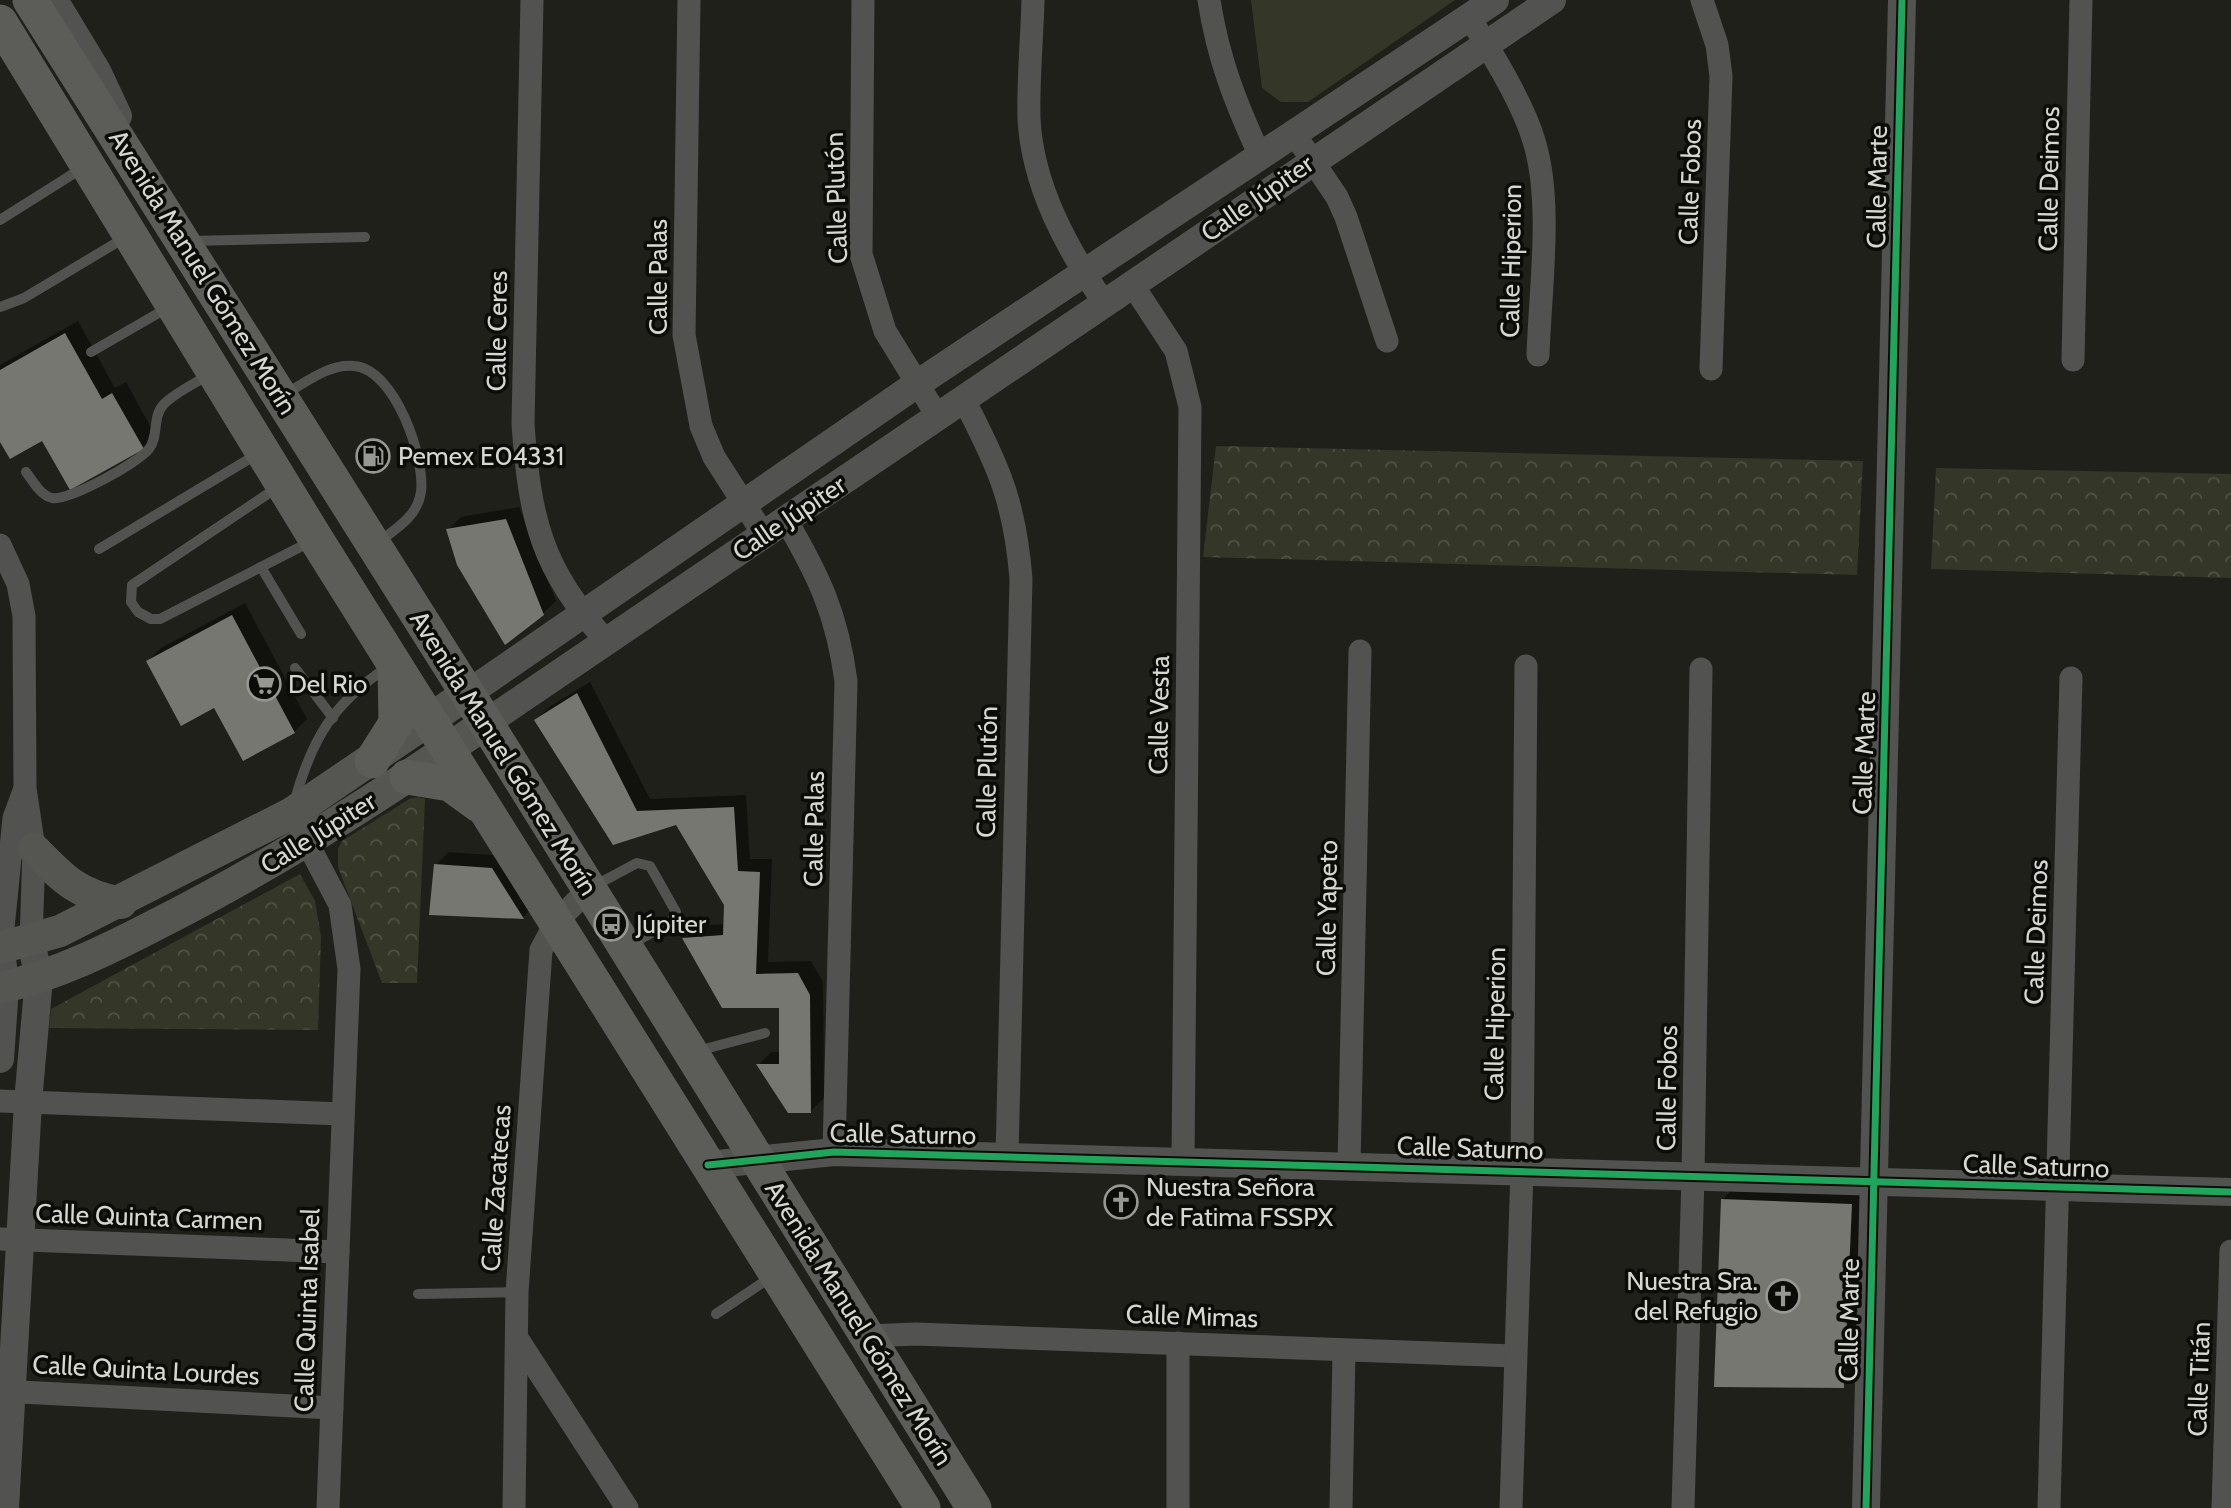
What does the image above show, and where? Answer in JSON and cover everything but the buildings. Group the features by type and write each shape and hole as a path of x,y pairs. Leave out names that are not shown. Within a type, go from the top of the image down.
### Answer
{"main road":[{"name":"Avenida Manuel Gómez Morín","path":"30,0 486,723 974,1508"},
{"name":"Avenida Manuel Gómez Morín","path":"0,22 216,371 316,539 923,1508"},
{"path":"372,761 396,723 398,702 394,662"},
{"name":"Calle Júpiter","path":"11,946 121,903 292,813 467,694"},
{"name":"Calle Júpiter","path":"3,987 39,978 196,904 305,841 486,723"},
{"path":"407,777 450,784 486,811"},
{"path":"20,826 76,889 93,898 121,903"}],"street":[{"path":"54,0 108,93 134,161"},
{"name":"Calle Ceres","path":"532,0 523,424 527,478 547,556 559,581 606,641"},
{"name":"Calle Palas","path":"688,0 684,335 701,426 714,457 744,503 775,528 813,565 832,607 841,639 846,681 834,1152"},
{"name":"Calle Plutón","path":"863,0 862,254 885,331 938,417"},
{"path":"1033,0 1029,119 1037,169 1056,221 1084,274 1105,304"},
{"path":"1209,0 1216,47 1234,100 1261,158"},
{"name":"Calle Júpiter","path":"467,694 917,384 1261,158 1495,0"},
{"name":"Calle Júpiter","path":"486,723 1105,304 1312,160 1552,0"},
{"name":"Calle Fobos","path":"1702,0 1717,45 1721,76 1711,369"},
{"name":"Calle Marte","path":"1866,1508 1902,0"},
{"name":"Calle Deimos","path":"2073,360 2081,0"},
{"name":"Calle Hiperion","path":"1469,17 1487,45 1534,140 1541,174 1544,195 1538,355"},
{"path":"0,46 39,106 81,152"},
{"path":"1295,135 1346,217 1387,341"},
{"name":"Calle Vesta","path":"1132,284 1176,351 1190,407 1183,1161"},
{"name":"Calle Plutón","path":"964,400 993,455 1008,495 1017,527 1021,579 1007,1157"},
{"path":"0,545 18,584 24,615 25,788 11,946 3,987 0,1059"},
{"name":"Calle Yapeto","path":"1349,1166 1360,651"},
{"name":"Calle Hiperion","path":"1511,1508 1522,1170 1526,666"},
{"name":"Calle Fobos","path":"1683,1508 1693,1177 1701,669"},
{"name":"Calle Deimos","path":"2057,1188 2071,677"},
{"name":"Calle Quinta Isabel","path":"292,813 340,905 345,934 349,1013 328,1508"},
{"path":"5,1508 10,1239 28,1102 39,978 11,946 20,826"},
{"name":"Calle Zacatecas","path":"514,1508 517,1292 541,950 556,922 589,888"},
{"path":"0,1101 343,1114"},
{"name":"Calle Saturno","path":"708,1165 834,1152 2231,1192"},
{"name":"Calle Saturno","path":"2049,1508 2057,1188"},
{"name":"Calle Quinta Carmen","path":"10,1239 338,1252"},
{"name":"Calle Titán","path":"2223,1508 2231,1251"},
{"name":"Calle Mimas","path":"867,1336 916,1334 1514,1356"},
{"path":"517,1338 628,1508"},
{"path":"1178,1343 1178,1508"},
{"path":"1341,1508 1345,1351"},
{"name":"Calle Quinta Lourdes","path":"6,1391 332,1408"}],"lane":[{"path":"0,220 81,152"},
{"path":"0,307 24,298 131,233"},
{"path":"183,241 365,237"},
{"path":"91,352 174,304"},
{"path":"281,396 330,369 356,365 380,378 400,405 416,452 421,492 412,516 374,545"},
{"path":"26,471 42,493 54,498 70,495 122,468 149,449 156,430 156,416 163,404 216,371"},
{"path":"99,549 264,450"},
{"path":"284,483 132,585 131,602 144,617 160,618 316,539"},
{"path":"261,567 301,634"},
{"path":"292,813 314,746 341,703 357,687 394,662"},
{"path":"295,668 333,718"},
{"path":"589,888 637,863 650,866 676,912 675,917 671,922 625,947"},
{"path":"691,1053 765,1033"},
{"path":"716,1314 776,1273"},
{"path":"418,1294 517,1292"}],"green space":[{"path":"1251,0 1455,0 1308,102 1281,102 1262,88"},
{"path":"1216,446 1863,461 1857,575 1203,557"},
{"path":"1936,468 2231,474 2231,578 1931,569"},
{"path":"411,798 425,799 417,983 382,983 338,867 338,849 342,841"},
{"path":"300,874 315,901 321,937 318,1030 49,1028 51,1009"}],"cycle path":[{"path":"1866,1508 1902,0"},
{"path":"708,1165 834,1152 2231,1192"}],"place":[{"name":"Pemex E04331","path":"373,456"},
{"name":"Del Rio","path":"264,684"},
{"name":"Júpiter","path":"611,924"},
{"name":"Nuestra Señora de Fatima FSSPX","path":"1121,1202"},
{"name":"Nuestra Sra. del Refugio","path":"1783,1296"}]}
